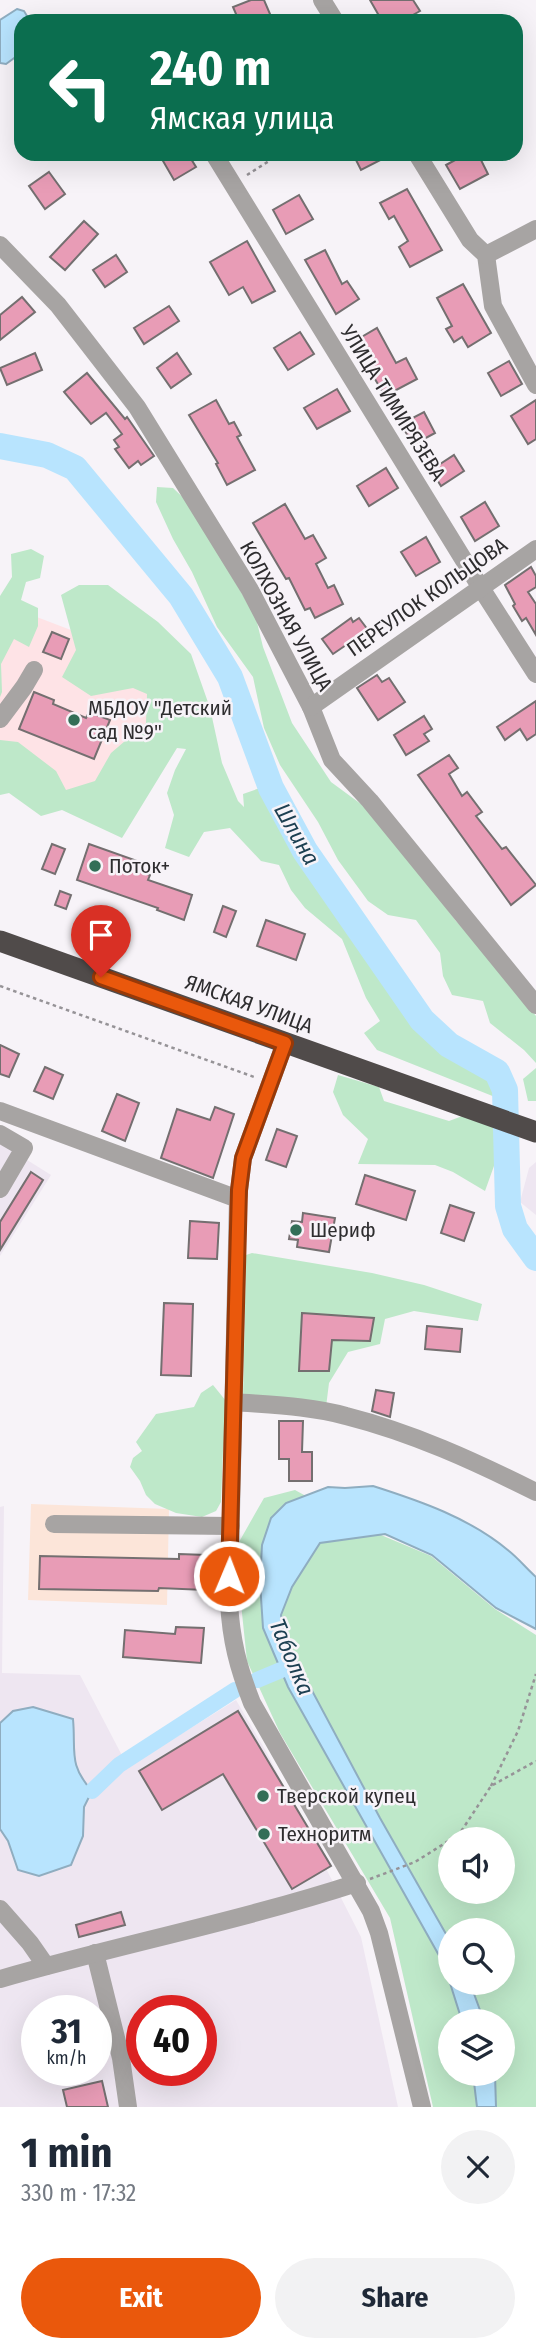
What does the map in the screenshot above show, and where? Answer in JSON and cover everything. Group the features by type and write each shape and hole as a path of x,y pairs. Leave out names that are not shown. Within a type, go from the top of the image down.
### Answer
{"highway":[{"name":"ЯМСКАЯ УЛИЦА","path":"0,941 530,1130"}],"street":[{"name":"УЛИЦА ТИМИРЯЗЕВА","path":"218,161 536,674"},
{"path":"422,161 470,240 486,255 493,306 536,386"},
{"path":"486,255 536,229"},
{"name":"КОЛХОЗНАЯ УЛИЦА","path":"0,245 58,305 137,407 250,590 311,707 332,760 370,801 536,1005"},
{"name":"ПЕРЕУЛОК КОЛЬЦОВА","path":"311,707 536,549"},
{"path":"0,719 34,670"},
{"path":"285,1043 243,1158 238,1199 230,1526 231,1636 241,1675 252,1703 357,1883 379,1933 422,2107"},
{"path":"0,1111 238,1199"},
{"path":"0,1189 38,1124"},
{"path":"0,1134 24,1147"},
{"path":"234,1402 344,1415 396,1430 436,1444 536,1492"},
{"path":"54,1524 230,1526"},
{"path":"0,1979 286,1905 357,1883"},
{"path":"0,1909 46,1966"},
{"path":"95,1953 121,2058 128,2107"}],"path":[{"path":"233,185 269,161"},
{"path":"0,986 270,1083"},
{"path":"464,1827 491,1786 518,1731 536,1674"},
{"path":"491,1786 536,1761"},
{"path":"381,1877 415,1862 438,1847"}],"shaded area":[{"name":"МБДОУ \"Детский сад №9\"","path":"21,611 168,667 110,816 0,773 0,665"},
{"path":"0,1143 51,1175 0,1256"},
{"path":"536,1162 536,1215 520,1202 529,1168"},
{"path":"31,1504 169,1509 167,1605 28,1600"},
{"path":"4,1506 2,1673 80,1675 128,1767 236,1700 267,1753 361,1937 398,2107 0,2107 0,1507"}],"green space":[{"path":"157,487 173,488 190,504 256,618 263,647 292,723 331,782 376,815 456,921 496,965 536,1016 536,1063 490,1023 483,1001 452,995 443,976 440,953 416,920 388,915 368,901 338,860 318,822 280,765 264,728 253,677 217,627 156,502"},
{"path":"31,549 44,556 40,578 26,582 21,600 38,608 38,626 29,647 14,639 1,664 0,697 0,596 12,577 11,554"},
{"path":"79,585 108,585 158,622 191,654 210,708 222,763 238,801 244,807 243,794 260,788 320,888 430,1042 493,1074 495,1097 377,1050 364,1033 380,1021 366,998 342,939 305,908 291,890 279,865 261,861 230,828 204,832 189,857 165,848 174,815 167,793 186,749 177,748 122,838 62,810 41,816 9,793 0,795 0,740 18,742 56,771 66,790 95,781 111,753 146,723 147,694 133,688 91,696 62,677 76,650 61,595"},
{"path":"536,1068 536,1101 528,1101 523,1079"},
{"path":"338,1075 379,1087 384,1101 449,1121 465,1115 496,1128 499,1152 485,1191 435,1165 358,1164 368,1139 343,1115 333,1092"},
{"path":"252,1253 372,1273 424,1285 482,1304 478,1321 414,1311 385,1319 380,1344 348,1352 329,1383 326,1407 243,1398 246,1255"},
{"path":"213,1385 226,1401 221,1502 216,1511 202,1517 176,1513 155,1504 146,1495 130,1467 133,1458 142,1451 136,1442 156,1414 194,1407 201,1393"},
{"path":"295,1490 362,1527 431,1556 495,1609 536,1635 536,2107 433,2107 390,1918 280,1733 247,1661 240,1594 239,1542 264,1498"}],"water":[{"path":"17,9 26,14 14,14 14,58 6,64 0,63 0,20"},
{"name":"Таболка","path":"373,1486 426,1504 461,1520 494,1539 536,1577 536,1629 496,1608 432,1555 385,1534 320,1543 292,1587 281,1615 285,1640 438,1920 438,1954 288,1687 263,1628 260,1582 262,1545 271,1518 286,1503 328,1487"},
{"path":"33,1707 73,1719 76,1765 92,1791 84,1807 83,1836 71,1865 39,1876 18,1870 8,1841 0,1829 0,1723 13,1711"},
{"path":"454,1995 474,1995 480,2009 458,2009"},
{"path":"474,2086 495,2086 496,2107 477,2107"}],"building":[{"path":"251,0 264,0 270,14 236,14 233,7"},
{"path":"370,0 413,0 420,11 415,14 378,14"},
{"path":"163,161 192,161 196,167 174,180"},
{"path":"356,161 378,161 361,170"},
{"path":"453,161 482,161 488,174 460,189 446,165"},
{"path":"49,172 65,194 45,209 29,186"},
{"path":"407,189 442,250 410,267 399,247 408,241 394,216 389,219 380,203"},
{"path":"299,195 313,219 286,234 273,210"},
{"path":"84,221 98,234 65,270 50,257"},
{"path":"247,241 275,291 252,303 243,287 229,295 210,262"},
{"path":"325,250 342,284 347,281 359,299 336,314 305,260"},
{"path":"116,255 127,272 105,287 93,270"},
{"path":"463,284 491,333 468,347 462,337 454,342 446,329 452,326 437,298"},
{"path":"22,297 35,312 0,340 0,315"},
{"path":"169,306 179,321 144,344 134,328"},
{"path":"377,328 396,363 406,358 417,379 385,396 353,342"},
{"path":"300,332 314,354 288,370 274,348"},
{"path":"35,353 42,370 7,385 0,368"},
{"path":"177,353 191,374 171,388 157,368"},
{"path":"509,361 522,384 501,396 488,373"},
{"path":"87,373 125,419 127,417 154,456 141,465 138,461 129,468 115,449 119,447 114,440 122,434 106,413 91,424 64,392"},
{"path":"337,389 350,411 317,429 304,408"},
{"path":"216,400 229,424 234,422 241,435 237,437 255,470 227,485 216,464 218,463 189,415"},
{"path":"536,400 536,439 528,444 511,416"},
{"path":"424,412 435,433 413,445 401,424"},
{"path":"454,455 464,471 441,486 431,470"},
{"path":"386,468 398,488 369,506 357,486"},
{"path":"485,502 499,526 475,541 461,517"},
{"path":"285,504 305,539 313,535 326,558 316,564 328,588 334,585 343,604 315,618 310,608 305,610 289,578 286,579 253,523"},
{"path":"426,537 440,562 416,576 401,552"},
{"path":"531,567 536,576 536,587 528,592 536,604 536,635 526,618 522,621 505,585"},
{"path":"351,618 353,622 359,618 368,630 333,654 322,639"},
{"path":"52,632 69,639 61,659 43,652"},
{"path":"377,675 382,682 389,678 405,702 378,720 357,688"},
{"path":"34,692 54,700 53,704 86,718 89,712 110,720 94,759 19,729"},
{"path":"536,701 536,734 527,740 520,729 505,740 497,727"},
{"path":"424,716 432,729 424,734 429,741 406,755 394,735"},
{"path":"449,755 458,768 449,774 462,796 467,792 482,812 476,816 502,849 506,847 536,885 511,905 418,775"},
{"path":"52,844 65,849 55,874 42,869"},
{"path":"89,844 143,863 140,871 150,875 148,880 192,895 184,920 157,910 158,908 77,880"},
{"path":"60,891 71,895 66,909 55,905"},
{"path":"223,906 236,911 226,937 214,932"},
{"path":"266,920 305,934 296,960 257,946"},
{"path":"0,1045 19,1054 9,1077 0,1074"},
{"path":"45,1067 63,1075 53,1099 34,1091"},
{"path":"117,1094 139,1103 125,1141 102,1131"},
{"path":"215,1107 234,1114 213,1178 161,1158 177,1109 210,1120"},
{"path":"277,1129 297,1136 286,1167 266,1160"},
{"path":"31,1172 43,1180 0,1250 0,1222"},
{"path":"365,1175 415,1191 406,1220 356,1204"},
{"path":"450,1205 474,1213 464,1241 441,1233"},
{"path":"303,1213 335,1218 329,1252 297,1247 298,1240 289,1239 292,1221 302,1222"},
{"path":"190,1221 219,1223 217,1259 188,1258"},
{"path":"164,1303 193,1304 191,1376 161,1375"},
{"path":"302,1313 374,1318 370,1341 332,1340 329,1371 299,1371"},
{"path":"427,1326 462,1329 460,1352 425,1349"},
{"path":"376,1390 394,1393 390,1417 372,1411"},
{"path":"279,1421 303,1421 302,1452 312,1452 312,1481 289,1481 289,1459 279,1459"},
{"path":"179,1554 206,1555 205,1590 39,1589 40,1556 179,1559"},
{"path":"176,1627 204,1628 201,1663 123,1657 125,1630 175,1634"},
{"path":"238,1711 331,1866 292,1889 223,1774 162,1810 139,1771"},
{"path":"121,1912 125,1925 79,1937 76,1925"},
{"path":"80,2086 103,2086 108,2107 67,2107 63,2090"}],"waterway":[{"name":"Шлина","path":"0,446 47,455 75,468 181,596 230,677 271,788 305,851 422,1020 449,1045 497,1072 505,1090 508,1206 515,1229 536,1258"},
{"name":"Таболка","path":"257,1680 281,1670"},
{"path":"92,1791 119,1765 235,1690"}],"place":[{"name":"МБДОУ \"Детский сад №9\"","path":"74,720"},
{"name":"Поток+","path":"95,866"},
{"name":"Шериф","path":"296,1230"},
{"name":"Тверской купец","path":"263,1796"},
{"name":"Техноритм","path":"264,1834"}],"route":[{"path":"101,977 285,1043 243,1158 238,1199 229,1576"}]}
